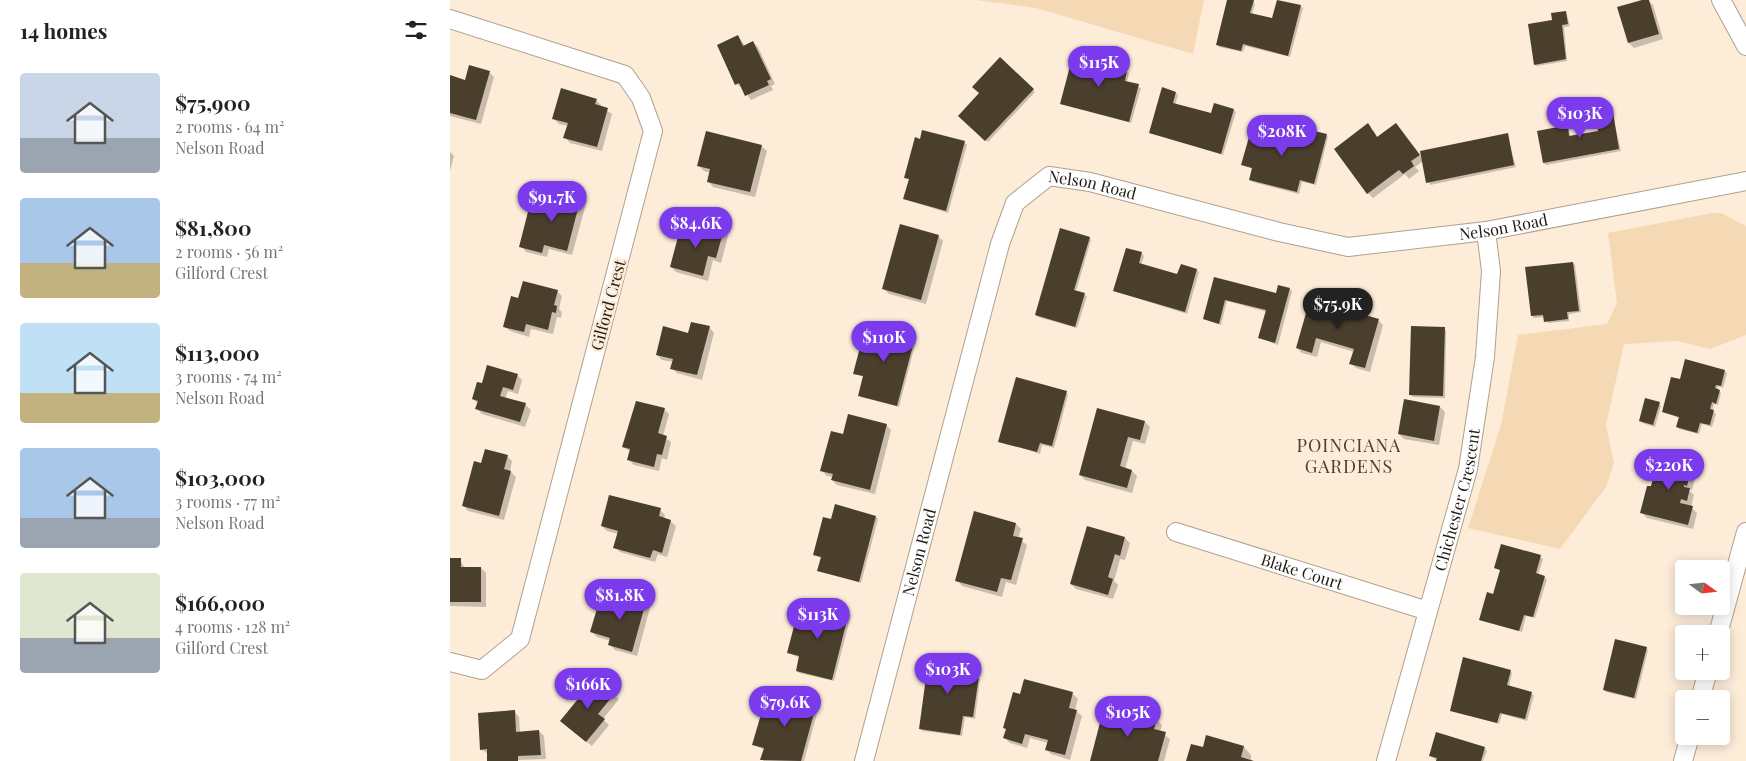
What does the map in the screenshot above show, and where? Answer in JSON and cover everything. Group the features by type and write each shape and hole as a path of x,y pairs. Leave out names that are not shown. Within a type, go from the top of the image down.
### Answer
{"street":[{"path":"1721,0 1746,46"},
{"name":"Gilford Crest","path":"450,19 625,75 641,98 654,132 520,639 482,670 450,662"},
{"name":"Nelson Road","path":"864,761 1000,244 1015,203 1049,176 1090,182 1279,232 1348,247 1486,231 1746,181"},
{"name":"Chichester Crescent","path":"1386,761 1468,469 1485,357 1490,280 1486,231"},
{"name":"Blake Court","path":"1176,532 1428,611"},
{"path":"1720,625 1746,532"},
{"path":"1683,761 1687,745"}],"shaded area":[{"path":"976,0 1204,0 1193,54 1036,8"},
{"path":"1712,213 1721,213 1746,226 1746,335 1710,349 1677,341 1624,344 1606,425 1614,463 1606,487 1560,549 1468,528 1501,425 1518,335 1607,324 1617,303 1608,233"}],"building":[{"path":"1227,0 1254,0 1250,13 1272,18 1277,0 1301,5 1288,56 1243,44 1241,51 1216,45"},
{"path":"1649,0 1659,34 1628,43 1617,7"},
{"path":"1566,11 1568,24 1562,25 1566,59 1534,65 1528,24 1552,20 1551,13"},
{"path":"738,35 743,46 753,41 771,79 767,81 769,85 745,96 739,83 735,85 717,45"},
{"path":"1074,51 1108,59 1107,64 1127,70 1125,81 1139,84 1129,122 1060,104"},
{"path":"1000,57 1034,89 985,141 958,116 979,93 972,87"},
{"path":"469,65 490,71 476,120 450,113 450,75 465,80"},
{"path":"1162,87 1176,92 1173,103 1211,113 1214,103 1234,109 1221,154 1149,133"},
{"path":"561,88 597,99 595,104 608,108 597,147 563,138 568,123 552,119"},
{"path":"1612,106 1619,149 1543,163 1537,131 1568,125 1569,136 1598,131 1595,109"},
{"path":"1259,119 1289,127 1286,139 1307,145 1310,130 1327,134 1314,184 1300,180 1297,192 1249,180 1252,168 1241,165 1251,130 1256,131"},
{"path":"1368,123 1377,137 1396,123 1420,155 1411,161 1414,166 1403,174 1399,170 1367,194 1334,149"},
{"path":"922,130 965,141 946,211 903,199 909,179 904,178 915,137 920,139"},
{"path":"706,131 762,145 750,192 707,182 710,169 697,166"},
{"path":"1508,133 1514,165 1426,183 1420,151"},
{"path":"557,187 582,193 567,251 544,245 542,253 519,247 530,204 551,210"},
{"path":"705,224 724,229 716,258 708,256 703,276 670,267 680,229 702,235"},
{"path":"900,224 939,235 921,300 882,289"},
{"path":"1060,228 1090,237 1074,290 1085,293 1075,327 1035,315"},
{"path":"1126,248 1142,252 1139,263 1177,274 1181,264 1197,269 1185,312 1113,291"},
{"path":"1573,262 1579,311 1567,312 1568,319 1544,322 1543,315 1531,316 1525,267"},
{"path":"1214,277 1276,293 1278,285 1290,288 1275,343 1258,338 1266,310 1225,300 1219,324 1203,319"},
{"path":"523,281 558,290 554,305 557,306 556,313 552,312 548,330 526,324 524,332 503,327 511,296 518,298"},
{"path":"1310,299 1379,319 1365,368 1349,364 1354,349 1316,338 1312,353 1296,348"},
{"path":"691,322 710,326 697,375 670,369 673,359 656,355 663,326 688,333"},
{"path":"877,323 916,334 897,406 858,396 863,376 853,374 864,332 874,334"},
{"path":"1411,326 1445,327 1443,396 1409,395"},
{"path":"1685,359 1725,370 1721,386 1716,385 1715,388 1720,390 1716,404 1712,402 1710,409 1714,410 1710,425 1700,423 1697,433 1676,427 1679,417 1662,412 1671,377 1680,379"},
{"path":"487,365 518,374 513,390 503,387 500,396 526,403 520,422 475,409 478,401 472,399 477,382 482,383"},
{"path":"1016,377 1067,391 1052,446 1040,443 1037,452 998,442"},
{"path":"1645,398 1660,402 1653,425 1639,421"},
{"path":"1404,399 1440,406 1434,441 1398,434"},
{"path":"636,401 665,408 658,433 667,436 662,455 657,454 654,467 627,460 630,449 622,447"},
{"path":"1097,408 1145,421 1140,440 1128,437 1120,466 1132,470 1127,488 1079,475"},
{"path":"848,414 887,424 870,490 831,480 833,474 820,471 831,431 843,434"},
{"path":"485,449 508,455 504,469 511,471 499,516 462,506 474,461 481,463"},
{"path":"1664,451 1688,457 1684,470 1691,471 1687,486 1684,485 1684,487 1690,488 1687,501 1681,499 1680,503 1693,506 1688,525 1640,513 1647,486 1651,486 1657,463 1661,464"},
{"path":"609,495 661,508 659,516 671,520 662,553 653,550 650,558 613,548 618,531 601,526"},
{"path":"835,504 876,516 859,582 817,571 821,557 813,555 823,517 831,519"},
{"path":"974,511 1016,523 1013,536 1023,538 1011,580 1001,578 997,592 955,581"},
{"path":"1087,526 1125,537 1120,556 1115,554 1108,577 1113,579 1108,595 1070,584"},
{"path":"1501,544 1541,555 1536,573 1545,576 1533,617 1524,615 1519,631 1479,620 1487,592 1493,594 1500,570 1494,568"},
{"path":"450,558 461,558 461,567 481,567 481,602 450,602"},
{"path":"624,591 647,598 632,652 608,645 610,638 590,632 599,602 619,608"},
{"path":"812,603 849,612 832,680 796,671 799,656 787,653 798,611 810,614"},
{"path":"1615,639 1647,647 1634,698 1603,690"},
{"path":"929,655 970,660 968,674 979,676 973,717 963,716 960,735 919,729"},
{"path":"1463,657 1511,670 1507,685 1532,692 1525,719 1500,713 1497,723 1450,711"},
{"path":"596,677 615,693 598,714 605,719 586,742 560,721"},
{"path":"1024,679 1073,692 1069,708 1077,710 1065,755 1045,750 1048,740 1025,734 1022,744 1003,738 1006,729 1003,728 1013,692 1020,694"},
{"path":"779,692 817,702 801,761 760,760 764,748 752,745 764,704 775,707"},
{"path":"1117,708 1157,718 1154,729 1166,732 1158,761 1090,761 1102,715 1114,718"},
{"path":"515,710 516,732 539,730 541,755 518,756 518,761 487,761 487,749 480,750 478,713"},
{"path":"1436,732 1485,747 1481,761 1436,761 1437,758 1429,756"},
{"path":"1206,735 1244,746 1241,757 1254,761 1186,761 1191,744 1203,747"}],"district":[{"name":"POINCIANA GARDENS","path":"1349,456"}]}
